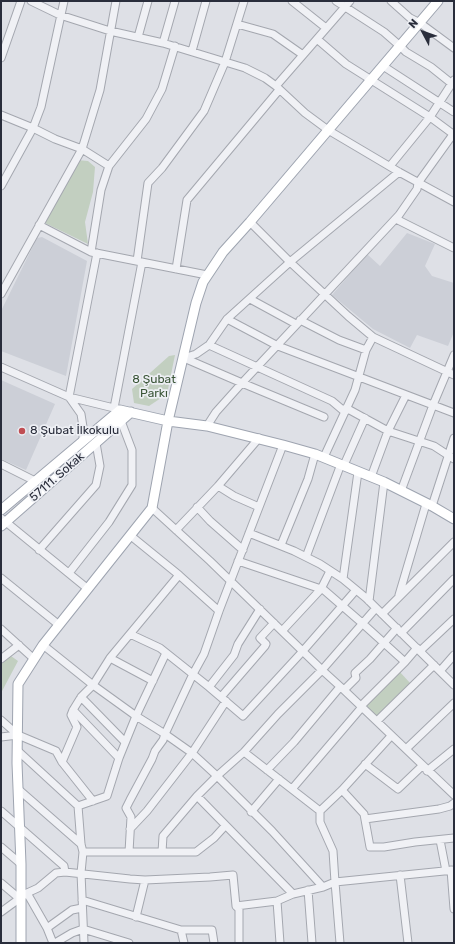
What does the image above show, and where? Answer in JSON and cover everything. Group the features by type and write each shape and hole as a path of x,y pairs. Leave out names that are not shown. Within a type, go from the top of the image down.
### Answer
{"main road":[{"path":"21,943 23,896 20,864 18,788 18,684 43,645 152,508 168,421 196,303 207,275 222,252 250,222 438,1"},
{"path":"1,510 83,441 117,409 168,421 207,426 260,438 319,455 384,482 429,505 453,515"},
{"name":"57111. Sokak","path":"2,522 131,412"}],"street":[{"path":"1,58 21,1"},
{"path":"31,1 60,16 110,31 175,46 246,68 265,78 328,130 399,172 454,202"},
{"path":"1,186 33,128 41,107 64,1"},
{"path":"1,293 82,149 100,90 116,1"},
{"path":"138,37 148,1"},
{"path":"163,43 175,1"},
{"path":"192,51 206,1"},
{"path":"1,366 68,397 117,409 139,261 148,183 162,168 199,119 210,99 225,62 244,1"},
{"path":"292,1 326,28"},
{"path":"336,1 348,4 384,32 406,52 453,82 430,117 390,166"},
{"path":"393,2 410,18 420,23 454,48"},
{"path":"176,269 187,200 303,55 348,4"},
{"path":"237,24 273,34 303,55"},
{"path":"207,426 216,412 242,383 396,219 417,189 418,182 454,134 430,117 346,64 317,39"},
{"path":"83,441 81,414 68,397 94,253 102,190 109,166 146,119 162,89 175,46"},
{"path":"383,66 454,112"},
{"path":"1,115 55,139 82,149 109,166"},
{"path":"184,358 196,354 209,344 227,319 290,262 399,172"},
{"path":"396,219 454,248"},
{"path":"250,222 290,262 373,337 454,375"},
{"path":"39,225 94,253 207,275"},
{"path":"250,299 298,322 366,350"},
{"path":"227,319 278,346 454,413"},
{"path":"281,546 319,455 346,410 355,390 366,350 373,337"},
{"path":"209,344 332,401 346,410 365,418 388,431 434,446 451,458"},
{"path":"401,491 446,372 454,355"},
{"path":"184,358 324,417"},
{"path":"371,477 388,431 406,395"},
{"path":"306,557 343,465 365,418"},
{"path":"69,573 109,522 132,485 132,450 121,420"},
{"path":"176,530 218,486 260,438"},
{"path":"398,597 429,505 451,458 454,438"},
{"path":"39,550 96,485 100,466 96,442"},
{"path":"129,852 131,817 126,808 155,751 163,740 193,674 204,654 283,444"},
{"path":"1,464 35,481"},
{"path":"343,579 358,472"},
{"path":"369,601 384,482"},
{"path":"218,486 234,496 259,507"},
{"path":"197,507 210,521 243,550"},
{"path":"152,508 231,581 302,652 454,795"},
{"path":"2,522 88,589"},
{"path":"249,533 306,557 343,579 369,601 454,685"},
{"path":"131,536 179,575 219,611"},
{"path":"382,614 454,542"},
{"path":"238,561 321,589 342,605 405,662"},
{"path":"282,631 321,589 330,571"},
{"path":"62,762 77,727 71,715 72,710 93,684 110,658 179,575"},
{"path":"1,578 59,625"},
{"path":"267,770 342,688 356,678 355,673 384,643 454,579"},
{"path":"130,634 160,648 224,699 242,716 302,652 356,590"},
{"path":"162,852 163,836 197,796 244,752 278,714 322,670 376,608"},
{"path":"209,687 234,655 238,644 260,609"},
{"path":"292,788 362,707 405,662 454,619"},
{"path":"130,829 192,753 224,699 266,645 260,638 274,623"},
{"path":"1,629 34,659"},
{"path":"1,659 19,645"},
{"path":"43,645 136,716 192,753 272,831 323,887"},
{"path":"78,806 107,796 125,742 166,653"},
{"path":"440,671 454,655"},
{"path":"110,658 153,681"},
{"path":"377,721 434,665"},
{"path":"81,697 125,742"},
{"path":"406,749 454,704"},
{"path":"72,710 119,758"},
{"path":"1,720 18,735 56,751 62,762 93,801"},
{"path":"1,738 18,735"},
{"path":"340,943 333,851 320,822 320,811 342,790 391,736"},
{"path":"365,764 398,789 425,768 454,749"},
{"path":"18,750 78,806 83,852 81,873 84,943"},
{"path":"244,752 320,811"},
{"path":"251,812 278,779"},
{"path":"18,788 81,844"},
{"path":"342,790 364,814 370,847 384,847 454,838"},
{"path":"197,796 292,894"},
{"path":"365,819 439,809 450,806 454,803"},
{"path":"1,811 64,866 65,872"},
{"path":"83,852 198,851 214,838 225,826"},
{"path":"440,840 450,870 454,909"},
{"path":"1,847 20,864"},
{"path":"236,906 277,901 292,894 323,887 335,882 450,870"},
{"path":"1,912 23,896 38,888 56,873 81,873 145,880 233,875 236,906 239,909 238,943"},
{"path":"400,875 408,943"},
{"path":"136,917 145,880"},
{"path":"1,883 23,896 46,928 54,943 83,929 129,943"},
{"path":"308,890 312,943"},
{"path":"82,900 182,930 212,930 214,943"},
{"path":"277,901 280,943"},
{"path":"46,928 72,910 82,908"},
{"path":"182,930 184,943"}],"shaded area":[{"path":"407,233 435,244 425,266 432,276 454,283 454,332 448,346 417,335 410,348 373,329 332,295 367,254 380,266"},
{"path":"42,237 87,261 66,376 1,351 1,311 37,238"},
{"name":"8 Şubat İlkokulu","path":"1,380 55,404 26,470 1,459"}],"green space":[{"path":"77,160 88,161 95,167 93,192 85,222 88,244 45,223"},
{"name":"8 Şubat Parkı","path":"175,355 167,394 149,406 134,403 132,389 169,356"},
{"path":"11,656 18,661 1,693 1,664"},
{"path":"399,671 411,684 377,717 365,705"}],"place":[{"name":"8 Şubat İlkokulu","path":"22,431"}]}
